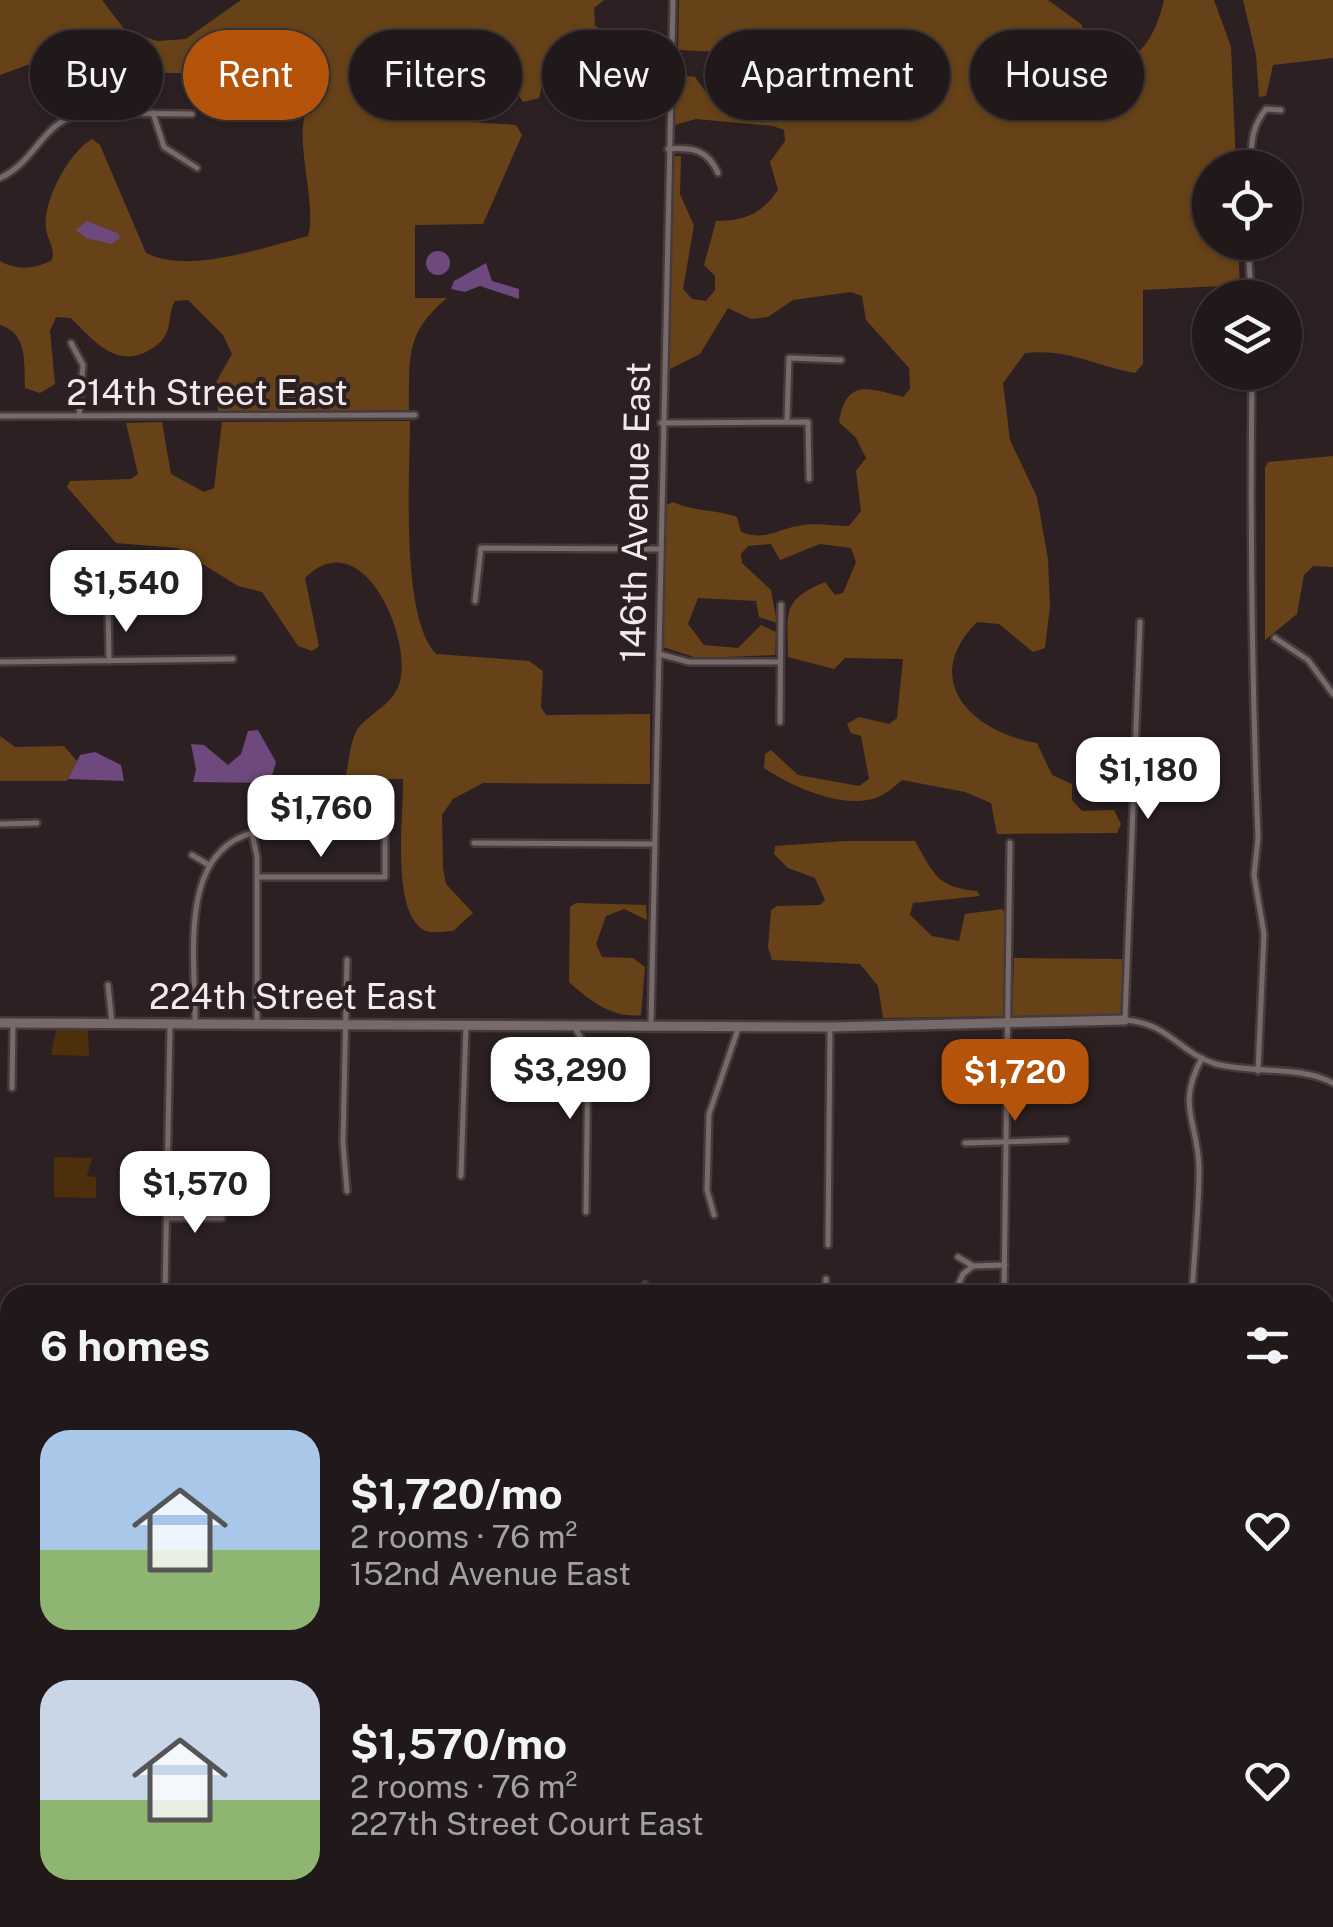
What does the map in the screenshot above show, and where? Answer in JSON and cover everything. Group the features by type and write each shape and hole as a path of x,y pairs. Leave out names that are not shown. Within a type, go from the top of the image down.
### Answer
{"street":[{"name":"146th Avenue East","path":"651,1026 673,0"},
{"path":"1250,150 1259,118 1266,109 1281,110"},
{"path":"0,178 26,162 47,131 63,120"},
{"path":"155,120 164,147 197,168"},
{"path":"668,149 698,150 710,158 718,174"},
{"path":"71,342 83,365 79,416"},
{"path":"787,420 789,358 841,360"},
{"path":"1251,390 1249,472 1255,514 1258,838 1254,875 1264,934 1258,1071"},
{"name":"214th Street East","path":"0,416 414,416"},
{"path":"661,423 809,423 809,480"},
{"path":"475,602 481,548 660,548"},
{"path":"108,661 108,600 116,596"},
{"path":"780,722 781,605"},
{"path":"1140,622 1125,1020 1157,1026 1202,1058 1258,1071 1311,1074 1333,1084"},
{"path":"1275,638 1308,660 1333,694"},
{"path":"658,654 689,662 780,662"},
{"path":"0,662 234,659"},
{"path":"0,824 37,823"},
{"path":"195,1023 197,902 209,865 228,844 252,832 385,830 384,878 257,877"},
{"path":"252,832 257,877 256,1024"},
{"path":"1004,1285 1010,843"},
{"path":"474,844 653,844"},
{"path":"192,855 209,865"},
{"path":"347,1192 343,1143 348,960"},
{"path":"108,985 112,1023"},
{"name":"224th Street East","path":"0,1023 830,1026 1125,1020"},
{"path":"12,1023 12,1088"},
{"path":"166,1285 170,1023"},
{"path":"462,1176 466,1025"},
{"path":"573,1025 588,1050 586,1212"},
{"path":"714,1216 707,1190 709,1110 738,1026"},
{"path":"828,1244 830,1026"},
{"path":"1193,1285 1199,1164 1186,1102 1188,1084 1202,1058"},
{"path":"965,1143 1066,1140"},
{"path":"167,1218 222,1218"},
{"path":"965,1272 959,1268 960,1259 972,1266 1005,1264"},
{"path":"959,1285 972,1266"},
{"path":"826,1279 826,1285"}],"shaded area":[{"path":"0,0 102,0 127,30 30,30 30,64 0,75"},
{"path":"241,0 604,0 594,8 595,26 604,30 542,30 539,98 523,102 522,30 349,30 349,120 516,125 522,135 483,224 415,225 415,298 447,298 416,336 410,361 409,410 218,412 216,382 232,354 223,335 188,300 175,301 167,332 158,344 127,357 106,350 71,318 56,317 50,331 55,384 40,393 25,388 20,342 0,325 0,261 26,268 52,260 46,229 48,205 59,179 83,145 92,139 100,145 146,253 163,259 204,260 308,236 310,213 304,120 329,120 329,30 199,30"},
{"path":"679,0 1048,0 1083,30 970,30 970,120 1144,120 1144,46 1156,26 1164,0 1214,0 1231,47 1235,150 1192,150 1192,260 1239,260 1240,280 1192,280 1192,287 1143,290 1143,364 1135,373 1068,355 1025,353 1003,383 1010,440 1037,497 1048,559 1050,606 1045,648 1033,652 999,624 977,622 960,643 953,664 953,683 974,715 992,728 1037,743 1052,775 1072,784 1072,800 1082,811 1114,810 1121,824 1117,833 997,834 991,803 965,792 902,780 876,798 848,801 803,789 764,768 765,754 771,750 798,775 859,786 869,779 861,736 851,733 847,724 859,717 889,724 897,718 903,659 845,658 834,669 788,657 788,619 794,602 825,582 835,595 843,593 856,562 851,548 820,544 780,560 771,544 748,546 741,554 742,563 771,590 777,623 759,617 756,601 698,598 688,624 704,645 738,648 761,625 776,632 775,655 697,658 663,647 666,505 673,502 737,517 741,532 757,535 804,525 849,526 861,511 856,471 866,458 856,438 839,422 842,408 853,392 870,389 903,397 910,389 909,368 866,320 862,296 851,292 793,300 768,317 751,319 728,308 700,354 668,370 673,156 681,156 680,194 694,226 683,289 692,299 706,301 715,290 715,276 704,265 716,221 735,220 766,205 778,190 770,162 785,141 784,130 773,126 707,120 950,120 950,30 705,30 705,51 685,50 685,30 678,30"},
{"path":"1243,0 1333,0 1333,58 1273,65 1266,96 1259,97 1256,55"},
{"path":"183,39 183,73 163,73 163,41"},
{"path":"685,76 695,77 705,91 705,120 675,125 675,120 685,120"},
{"path":"87,221 119,234 120,238 112,244 86,238 76,230"},
{"path":"438,251 450,263 438,275 426,263"},
{"path":"486,263 492,281 519,289 519,299 480,286 465,292 451,289 454,281"},
{"path":"410,421 412,578 425,635 436,654 529,661 543,671 541,707 546,715 650,714 650,784 483,783 453,799 442,815 443,868 446,884 473,913 453,931 429,932 416,924 408,909 401,864 403,779 345,779 356,732 397,689 402,662 390,614 363,574 346,564 326,564 305,578 319,646 312,651 298,646 262,592 238,586 177,548 116,543 67,487 70,481 131,479 138,474 126,423 162,422 171,474 204,492 214,488 222,422"},
{"path":"1333,456 1333,567 1313,566 1304,575 1297,614 1265,640 1265,468 1268,462"},
{"path":"258,730 276,762 270,783 193,782 196,770 191,744 204,745 228,765 241,754 248,731"},
{"path":"0,736 15,747 64,746 77,761 67,781 0,781"},
{"path":"95,752 121,765 124,781 68,779 80,755"},
{"path":"915,841 944,882 977,891 980,896 913,903 910,915 932,936 959,941 965,914 1002,909 1007,916 1005,1016 883,1018 878,986 860,964 772,960 768,947 771,910 777,906 820,905 825,900 815,878 788,868 774,854 775,846"},
{"path":"576,903 646,905 647,920 624,909 606,916 596,944 602,957 633,958 645,967 641,1015 611,1011 569,982 570,907"},
{"path":"1014,958 1123,959 1121,1014 1012,1016"},
{"path":"56,1030 88,1030 89,1056 51,1055"},
{"path":"54,1157 92,1158 87,1176 96,1177 96,1198 54,1197"}]}
